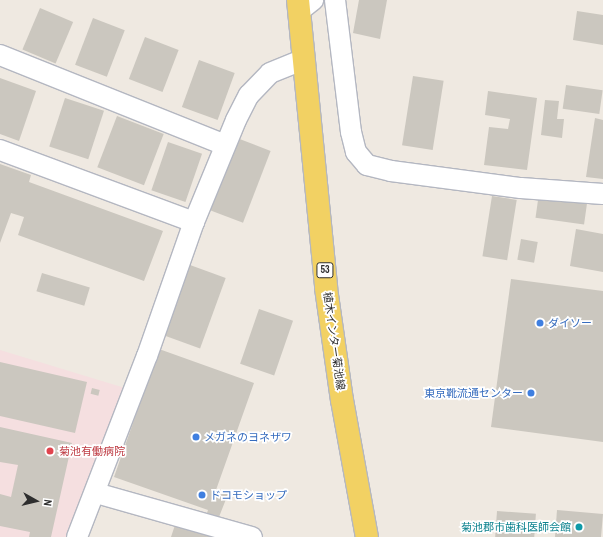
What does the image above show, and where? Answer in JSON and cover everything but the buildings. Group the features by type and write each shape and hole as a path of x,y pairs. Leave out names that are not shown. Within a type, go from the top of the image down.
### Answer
{"main road":[{"name":"植木インター菊池線","path":"303,4 303,60 326,288 342,400 367,537"}],"street":[{"path":"335,0 351,132 356,152 367,165 391,171 521,188 603,194"},
{"path":"0,55 225,145"},
{"path":"77,537 96,493 194,222 225,145 249,95 270,73 303,60"},
{"path":"0,150 194,222"},
{"path":"96,493 252,537"}],"shaded area":[{"name":"菊池有働病院","path":"0,350 125,388 66,537 0,537"}],"place":[{"name":"ダイソー","path":"540,323"},
{"name":"東京靴流通センター","path":"531,393"},
{"name":"メガネのヨネザワ","path":"196,437"},
{"name":"菊池有働病院","path":"50,451"},
{"name":"ドコモショップ","path":"202,495"},
{"name":"菊池郡市歯科医師会館","path":"579,527"}]}
